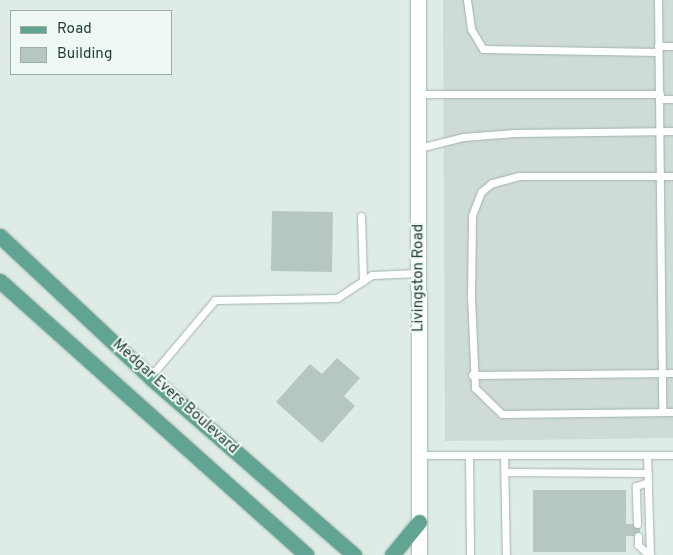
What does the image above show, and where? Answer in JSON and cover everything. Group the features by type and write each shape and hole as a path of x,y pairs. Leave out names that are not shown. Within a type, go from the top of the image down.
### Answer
{"main road":[{"name":"Medgar Evers Boulevard","path":"0,236 150,377 354,555"},
{"name":"Medgar Evers Boulevard","path":"0,281 306,555"},
{"path":"392,555 419,522"}],"street":[{"name":"Livingston Road","path":"418,0 419,555"}],"lane":[{"path":"467,0 467,14 483,49 658,49 673,46"},
{"path":"658,0 662,412"},
{"path":"418,94 660,96 673,99"},
{"path":"419,148 472,136 673,131"},
{"path":"673,176 504,177 481,192 472,216 472,375 482,398 502,414 673,412"},
{"path":"361,216 363,281"},
{"path":"150,377 215,300 337,298 372,275 419,273"},
{"path":"472,375 673,373"},
{"path":"420,455 673,455"},
{"path":"469,455 470,555"},
{"path":"504,455 506,555"},
{"path":"647,455 649,555"},
{"path":"504,472 648,472"},
{"path":"637,524 636,486 648,482"},
{"path":"638,536 638,545 649,555"}],"shaded area":[{"path":"443,0 673,0 673,438 445,441"}],"building":[{"path":"272,211 333,212 332,272 271,271"},
{"path":"337,358 360,378 344,396 355,406 322,443 276,402 310,364 322,374"},
{"path":"533,490 626,490 626,524 640,524 640,536 626,536 626,552 533,552"}]}
